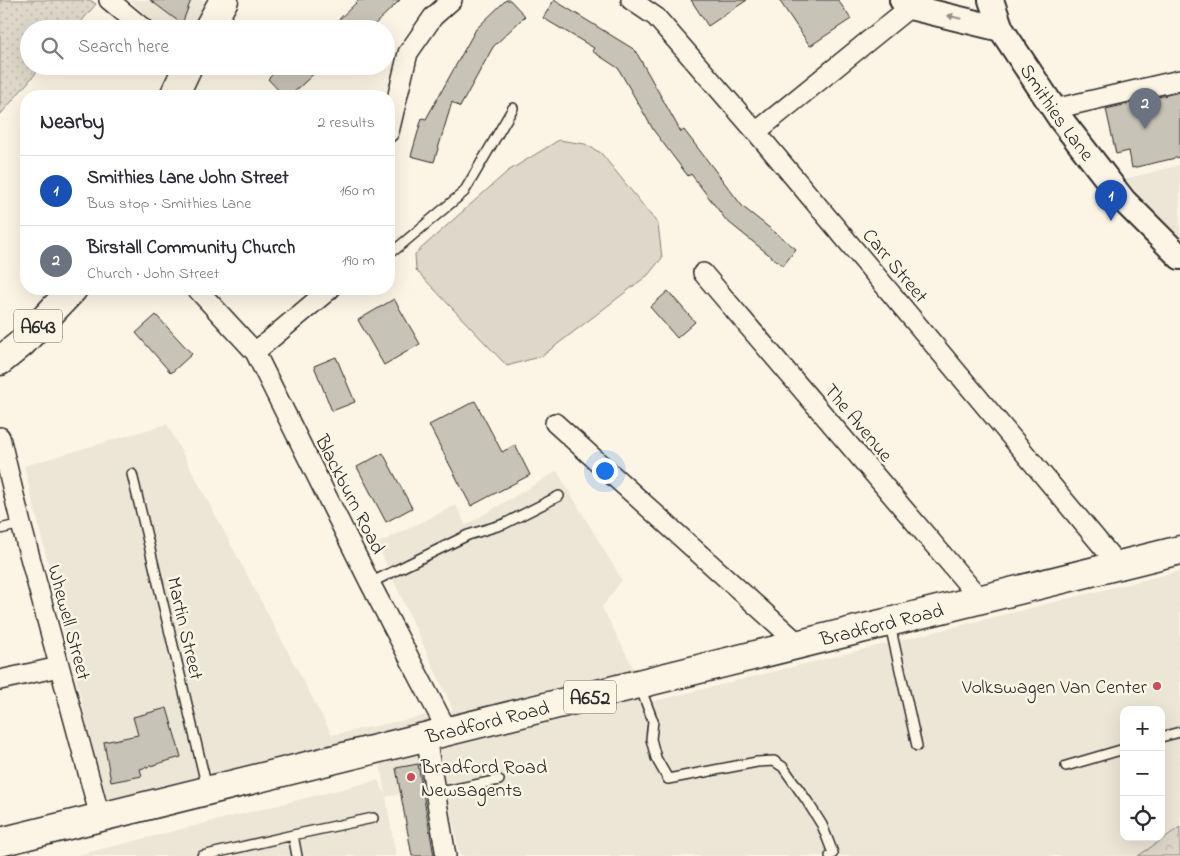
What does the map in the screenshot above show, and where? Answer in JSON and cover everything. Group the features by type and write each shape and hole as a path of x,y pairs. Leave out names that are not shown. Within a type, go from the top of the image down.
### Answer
{"main road":[{"path":"213,20 224,0"},
{"path":"177,90 184,75"},
{"name":"A643","path":"0,361 22,343 67,295"},
{"name":"Bradford Road","path":"0,842 1180,550"}],"street":[{"path":"109,0 133,20"},
{"path":"395,107 408,53 433,17 452,0"},
{"name":"Carr Street","path":"631,0 656,17 756,132 1119,566"},
{"name":"Smithies Lane","path":"991,0 1002,29 1054,108 1124,201 1180,257"},
{"path":"756,132 906,3 1002,29"},
{"path":"1054,108 1180,80"},
{"name":"The Avenue","path":"703,273 981,600"},
{"name":"Blackburn Road","path":"203,295 255,352 370,583 437,734 436,793 446,856"},
{"path":"255,352 323,295"},
{"path":"555,423 800,645"},
{"name":"Whewell Street","path":"0,437 21,524 100,817"},
{"path":"0,680 59,667"}],"lane":[{"path":"395,249 464,192 513,108"},
{"name":"Martin Street","path":"132,474 207,791"},
{"path":"370,583 468,535 504,524 559,496"},
{"path":"0,529 21,524"},
{"path":"890,623 917,746"},
{"path":"639,685 653,721 651,739 656,758 668,779 757,762 774,762 783,767 822,825 833,853 830,856"},
{"path":"1165,736 1180,732"},
{"path":"1066,766 1120,750"},
{"path":"436,793 499,780"},
{"path":"202,856 373,818"},
{"path":"293,836 297,856"}],"shaded area":[{"path":"130,0 219,0 206,20 151,20"},
{"path":"1180,165 1180,239 1166,226 1125,179"},
{"path":"167,424 332,735 453,710 377,544 456,505 466,525 557,471 622,580 602,607 651,702 1180,571 1180,827 1165,837 1165,706 1120,706 1120,841 1160,841 1138,856 460,856 445,783 386,797 396,856 74,856 378,780 385,794 376,737 106,800 24,466"}],"green space":[{"path":"0,0 90,0 96,4 83,20 20,20 20,75 34,75 0,115"},
{"path":"559,140 585,144 601,153 658,224 662,258 648,275 542,356 507,366 416,270 415,254 508,171"},
{"path":"1180,827 1180,856 1138,856 1160,841 1165,841 1165,837"}],"building":[{"path":"150,0 191,0 184,20 177,20"},
{"path":"359,0 400,0 379,20 338,20"},
{"path":"506,0 510,0 525,16 493,47 460,107 452,102 434,162 411,156 422,118 426,119 476,29"},
{"path":"554,0 635,50 681,132 684,130 743,207 796,249 783,266 726,220 691,174 688,176 654,131 618,68 592,51 594,48 543,18"},
{"path":"691,0 747,0 708,26"},
{"path":"779,0 838,0 851,19 810,46"},
{"path":"272,75 312,75 296,90 278,90 268,79"},
{"path":"1180,92 1180,157 1132,168 1129,151 1116,154 1106,109"},
{"path":"668,291 695,322 677,338 650,307"},
{"path":"394,299 420,344 384,365 358,320"},
{"path":"156,315 192,354 171,373 136,333"},
{"path":"336,357 355,402 332,411 314,366"},
{"path":"475,401 502,452 515,445 530,475 471,506 429,425"},
{"path":"383,453 412,508 386,522 357,467"},
{"path":"167,708 181,757 140,769 142,776 111,782 104,742 138,735 133,717"},
{"path":"418,764 434,856 412,856 396,768"}],"place":[{"name":"Birstall Community Church","path":"1145,129"},
{"name":"Smithies Lane John Street","path":"1111,221"},
{"name":"Volkswagen Van Center","path":"1157,686"},
{"name":"Bradford Road Newsagents","path":"411,777"}]}
